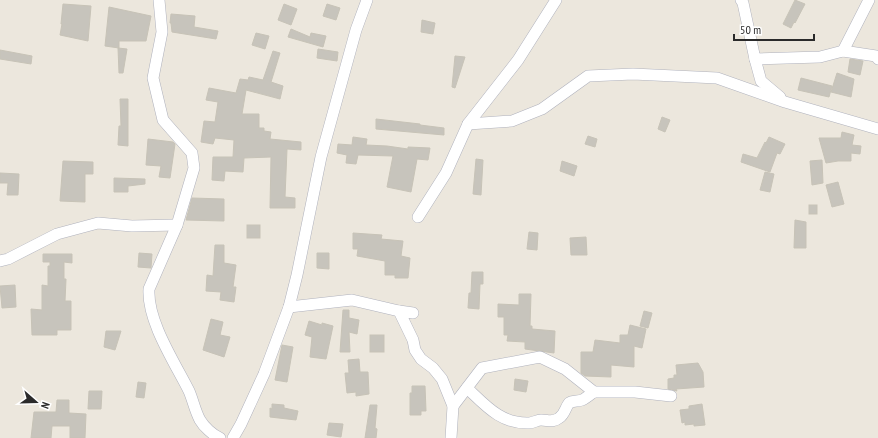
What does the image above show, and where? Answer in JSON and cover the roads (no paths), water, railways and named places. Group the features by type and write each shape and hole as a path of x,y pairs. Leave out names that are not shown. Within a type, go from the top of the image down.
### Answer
{"street":[{"path":"159,0 162,32 153,78 163,120 192,153 194,168 177,225 149,289 148,300 164,342 201,421 214,435 220,438"},
{"path":"233,438 264,374 289,307 320,157 356,30 367,0"},
{"path":"418,217 446,173 468,124 518,60 556,0"},
{"path":"742,0 754,59 761,81 785,102"},
{"path":"843,51 869,0"},
{"path":"754,59 820,57 843,51 877,57"},
{"path":"468,124 512,122 542,109 588,76 633,74 717,78 785,102 878,129"},
{"path":"0,261 8,259 57,234 98,223 132,226 177,225"},
{"path":"289,307 352,300 413,313"},
{"path":"399,311 413,340 415,350 421,359 433,368 442,379 453,406 450,438"},
{"path":"453,406 482,368 540,357 565,369 594,392"},
{"path":"467,388 503,419 518,423 531,423 542,420 549,422 558,419 564,414 569,404 583,400 594,392 635,392 672,396"}]}
